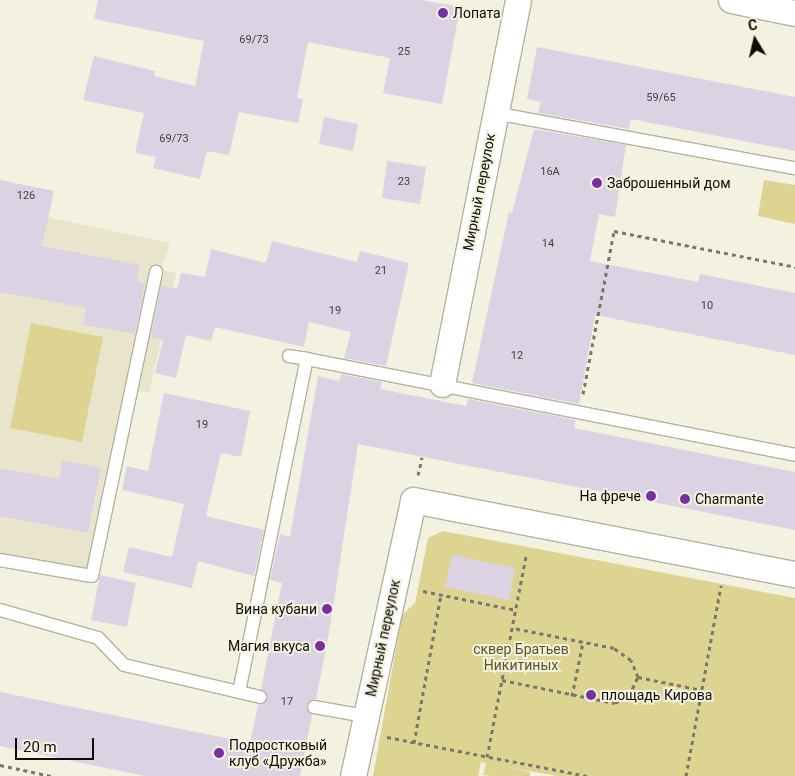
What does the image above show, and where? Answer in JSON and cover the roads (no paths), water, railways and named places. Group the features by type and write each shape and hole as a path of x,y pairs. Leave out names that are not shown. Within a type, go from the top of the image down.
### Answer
{"street":[{"name":"Мирный переулок","path":"442,384 494,113 518,0"},
{"path":"731,0 795,13"},
{"name":"Мирный переулок","path":"353,776 413,500 795,574"}],"lane":[{"path":"494,113 795,168"},
{"path":"0,560 92,576 156,272"},
{"path":"289,356 442,384 795,455"},
{"path":"239,692 307,359"},
{"path":"0,610 98,638 124,665 260,697"},
{"path":"314,707 365,716"}],"place":[{"name":"Лопата","path":"443,13"},
{"name":"Заброшенный дом","path":"597,183"},
{"name":"На фрече","path":"651,496"},
{"name":"Charmante","path":"685,499"},
{"name":"Вина кубани","path":"327,609"},
{"name":"Магия вкуса","path":"320,646"},
{"name":"площадь Кирова","path":"591,695"},
{"name":"Подростковый клуб «Дружба»","path":"219,753"}],"park label":[{"name":"сквер Братьев Никитиных","path":"521,658"}]}
